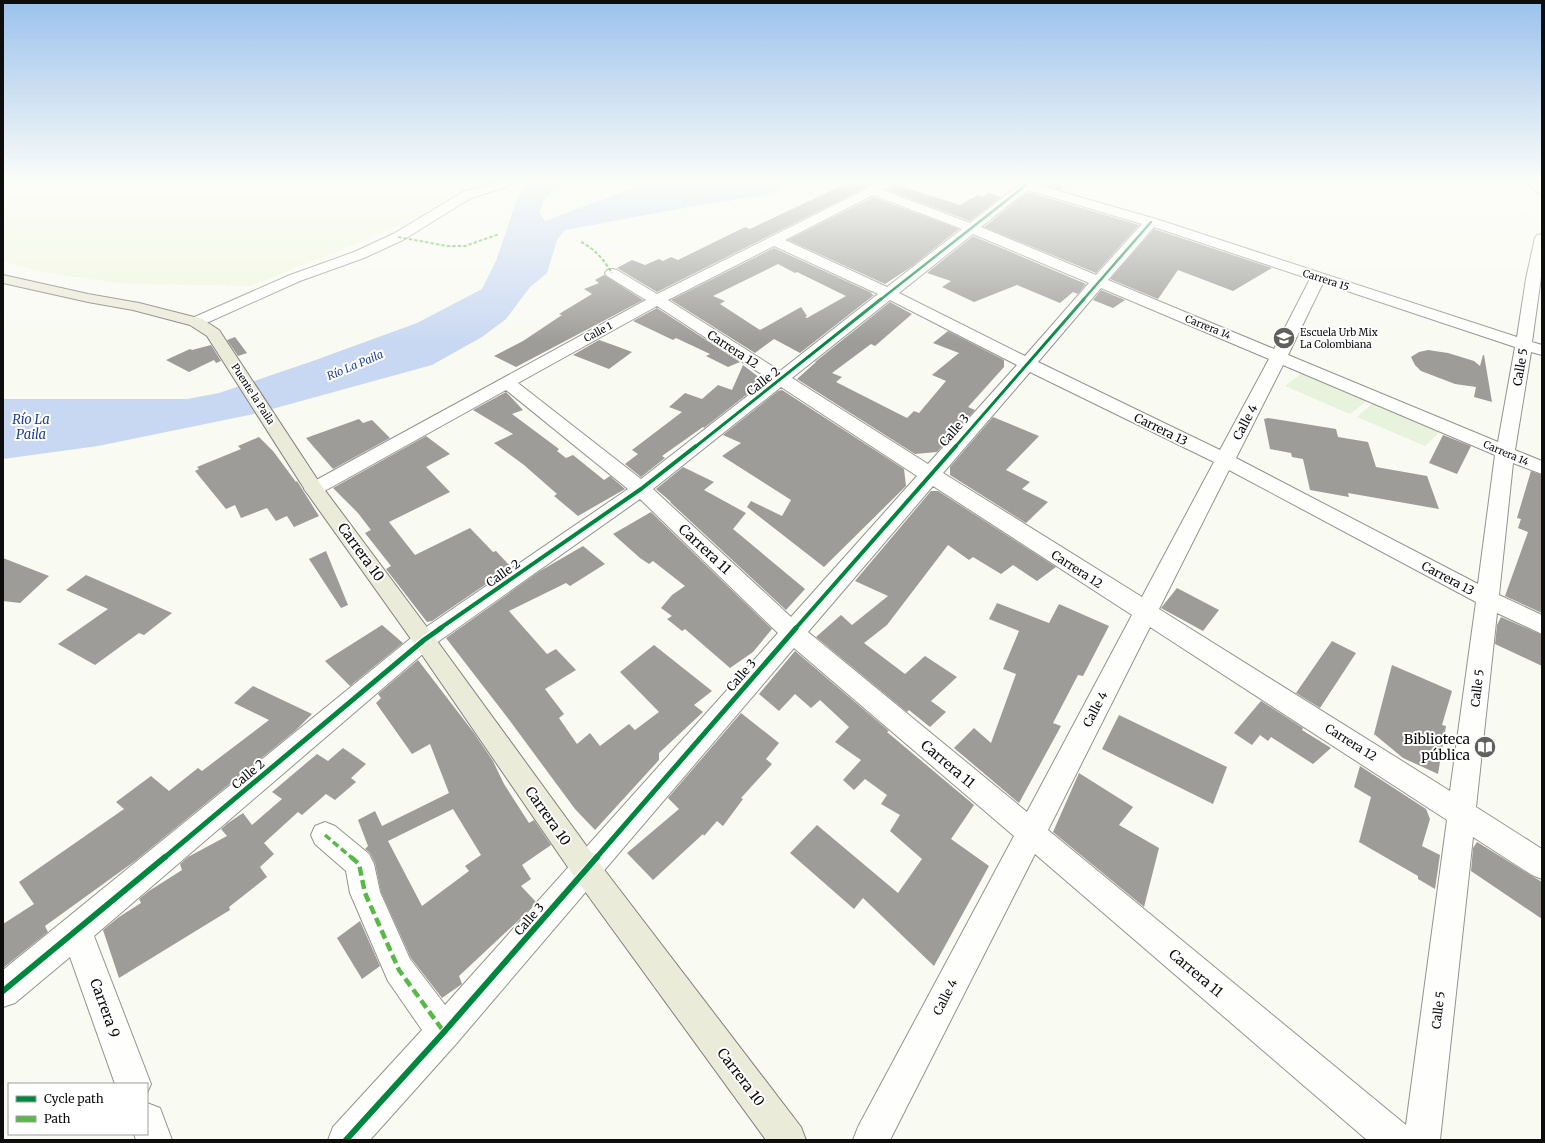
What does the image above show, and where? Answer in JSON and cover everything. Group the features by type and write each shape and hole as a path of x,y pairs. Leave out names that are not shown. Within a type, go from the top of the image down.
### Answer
{"main road":[{"path":"3,279 88,298 134,306 196,322"},
{"name":"Puente la Paila","path":"196,322 213,333 294,455 314,489"},
{"name":"Carrera 10","path":"314,489 424,640 586,869 788,1140"}],"street":[{"path":"196,322 295,278 359,255 399,236"},
{"name":"Calle 1","path":"314,489 506,382 658,300 784,236"},
{"name":"Calle 2","path":"3,991 76,932 424,640 641,489 961,236"},
{"name":"Carrera 14","path":"991,236 1279,356 1542,468"},
{"name":"Calle 3","path":"346,1140 444,1032 1097,281 1138,236"},
{"name":"Carrera 15","path":"1194,236 1533,347"},
{"name":"Calle 5","path":"1422,1140 1505,453 1533,347 1542,238"},
{"name":"Carrera 13","path":"775,241 889,294 1225,460 1488,599 1542,625"},
{"name":"Carrera 12","path":"612,273 658,300 1542,865"},
{"name":"Calle 4","path":"871,1140 1146,613 1318,278"},
{"name":"Carrera 11","path":"506,382 641,489 792,632 1395,1140"},
{"path":"325,835 359,864 365,892 399,970 444,1032"},
{"name":"Carrera 9","path":"76,932 133,1083"},
{"path":"148,1124 154,1140"}],"green space":[{"path":"3,236 373,236 250,286 129,284 30,269 3,261"},
{"path":"1302,373 1367,401 1350,414 1285,386"},
{"path":"1374,402 1441,431 1425,446 1357,417"}],"water":[{"name":"Río La Paila","path":"504,236 560,236 557,240 547,273 530,287 506,319 482,337 432,365 254,414 98,446 3,459 3,399 187,399 219,393 417,323 482,289 496,261"}],"building":[{"path":"726,236 768,236 657,292 617,268 632,260 645,265 659,259 663,261 671,257 678,260"},
{"path":"795,236 950,236 911,267 885,284 788,240"},
{"path":"974,236 1086,284 1078,294 1073,292 1060,303 1017,285 974,302 942,287 951,281 927,273"},
{"path":"1007,236 1129,236 1096,273"},
{"path":"1148,236 1176,236 1272,268 1233,291 1178,270 1158,299 1110,279"},
{"path":"774,248 874,295 800,353 774,339 755,353 671,300","holes":["778,264 795,273 797,272 846,296 807,318 805,317 807,316 801,307 760,330 720,304 725,301 713,296"]},
{"path":"604,275 643,300 516,367 494,356 523,341 562,315 559,314 592,294 584,289 599,283 595,280"},
{"path":"1101,290 1125,300 1113,308 1093,300"},
{"path":"890,302 912,314 875,346 871,344 832,373 842,377 836,382 907,418 914,411 919,413 946,381 932,375 959,353 933,343 948,331 1004,360 1004,367 968,407 975,410 937,452 915,454 797,379 815,362"},
{"path":"657,308 740,362 728,367 706,356 710,354 676,338 673,340 633,321"},
{"path":"235,337 247,353 238,356 227,340"},
{"path":"599,340 632,352 609,369 573,355"},
{"path":"211,345 221,361 216,363 214,360 189,372 166,360 190,349 192,350"},
{"path":"1428,350 1448,353 1474,361 1480,366 1484,355 1492,402 1474,397 1476,387 1455,384 1421,371 1415,365 1411,357 1419,352"},
{"path":"743,365 764,381 704,428 703,427 662,456 665,458 641,477 625,464 638,454 632,450 682,412 669,407 685,393 702,399 718,385 732,390"},
{"path":"782,390 904,469 906,486 824,567 747,507 751,501 782,516 791,500 722,456 741,443 723,435 778,391"},
{"path":"506,392 523,410 512,414 559,449 557,451 566,458 573,455 604,480 610,476 625,489 578,516 554,496 557,494 524,465 494,443 513,434 473,410"},
{"path":"993,417 1039,436 1006,470 1030,482 1022,489 1048,502 1026,523 950,475 950,467"},
{"path":"1268,418 1336,429 1338,437 1368,442 1376,467 1427,476 1439,509 1348,493 1349,497 1310,490 1303,459 1292,457 1291,453 1270,449 1264,419"},
{"path":"359,419 363,423 372,420 390,438 333,469 306,438"},
{"path":"1443,435 1471,446 1457,474 1429,463"},
{"path":"426,436 450,454 426,467 450,492 389,522 415,555 470,528 493,552 496,551 511,567 432,621 427,622 386,569 391,566 365,533 371,530 358,513 333,488"},
{"path":"259,437 273,451 296,482 297,481 319,516 294,527 287,516 276,521 267,508 241,518 235,505 226,509 195,471 199,469 197,467 241,449 238,446"},
{"path":"683,467 714,482 704,490 746,513 733,529 805,589 786,610 656,489"},
{"path":"1531,471 1542,475 1542,613 1505,596 1528,532 1518,528 1521,519 1517,518"},
{"path":"931,491 938,491 1056,567 1037,581 1013,565 1001,574 973,557 969,560 948,545 887,625 864,643 905,674 925,656 957,677 931,701 946,712 930,727 909,710 907,712 816,637 841,615 852,625 888,596 855,581"},
{"path":"651,512 772,629 753,652 730,668 685,629 682,631 667,619 672,616 661,608 672,595 685,586 653,561 649,564 640,558 613,534"},
{"path":"583,546 605,564 570,586 566,583 509,611 547,654 556,649 576,670 545,689 564,714 559,718 577,744 590,733 600,746 629,724 635,730 659,712 620,672 654,645 712,691 694,705 703,712 659,753 659,760 595,830 575,809 446,638 540,571"},
{"path":"326,551 348,605 341,608 309,559"},
{"path":"3,558 49,576 20,603 3,601"},
{"path":"86,575 172,613 144,635 139,633 95,665 58,644 108,609 66,590"},
{"path":"1177,588 1219,610 1203,631 1161,608"},
{"path":"997,603 1049,623 1059,604 1109,626 1083,676 1078,675 1053,723 1061,726 1019,803 954,748 974,728 991,743 1016,674 1003,669 1019,631 989,619"},
{"path":"1501,617 1542,635 1542,666 1495,644 1497,625"},
{"path":"382,625 403,643 350,686 325,661"},
{"path":"1332,641 1356,653 1320,708 1296,693"},
{"path":"795,651 889,731 887,732 974,805 951,839 989,866 934,966 863,898 854,909 790,853 817,825 898,893 922,859 890,831 900,815 881,804 887,795 865,779 854,790 843,780 861,760 835,742 849,727 820,700 811,708 795,694 779,711 759,694"},
{"path":"418,660 474,733 493,761 504,784 529,823 534,820 551,845 522,865 531,879 521,886 536,902 459,976 462,984 442,998 411,958 381,892 375,863 370,853 365,849 368,846 358,820 375,811 382,826 449,793 430,744 412,754 376,703 381,698 378,694","holes":["453,809 481,855 465,866 469,871 422,906 388,841"]},
{"path":"1392,665 1452,691 1442,725 1446,726 1438,774 1403,758 1374,734"},
{"path":"253,686 312,714 296,730 135,861 45,926 48,932 3,968 3,924 34,904 19,882 124,809 116,802 151,776 169,791 198,768 202,771 269,720 234,703"},
{"path":"1261,701 1303,728 1302,730 1331,748 1313,764 1271,737 1268,741 1260,735 1252,745 1234,733"},
{"path":"741,713 779,743 766,759 772,764 741,798 743,799 723,826 717,821 704,836 703,834 653,880 627,853 679,809 668,798"},
{"path":"1119,715 1227,767 1213,804 1102,749"},
{"path":"343,748 366,764 351,778 356,782 335,800 326,794 302,815 298,812 264,843 274,854 260,867 267,877 229,907 230,910 119,978 103,930 119,917 141,903 139,899 149,891 182,870 180,864 188,857 227,836 221,829 228,823 243,813 252,825 282,799 272,792 317,754 328,761"},
{"path":"1360,766 1426,809 1430,819 1422,846 1440,855 1435,889 1418,879 1418,876 1359,842 1371,797 1354,787"},
{"path":"1079,773 1133,807 1119,825 1159,848 1144,907 1053,832"},
{"path":"1477,842 1542,882 1542,919 1471,871 1473,848"},
{"path":"360,921 380,966 362,979 337,938"}],"marked path":[{"path":"398,237 447,246 465,246 492,236"},
{"path":"581,242 586,244 599,255 612,273"},
{"path":"325,835 359,864 365,893 399,970 444,1032"}],"cycle path":[{"path":"3,991 424,640 641,489 961,236"},
{"path":"346,1140 444,1032 1138,236"}],"place":[{"name":"Escuela Urb Mix La Colombiana","path":"1284,338"},
{"name":"Biblioteca pública","path":"1485,747"}]}
